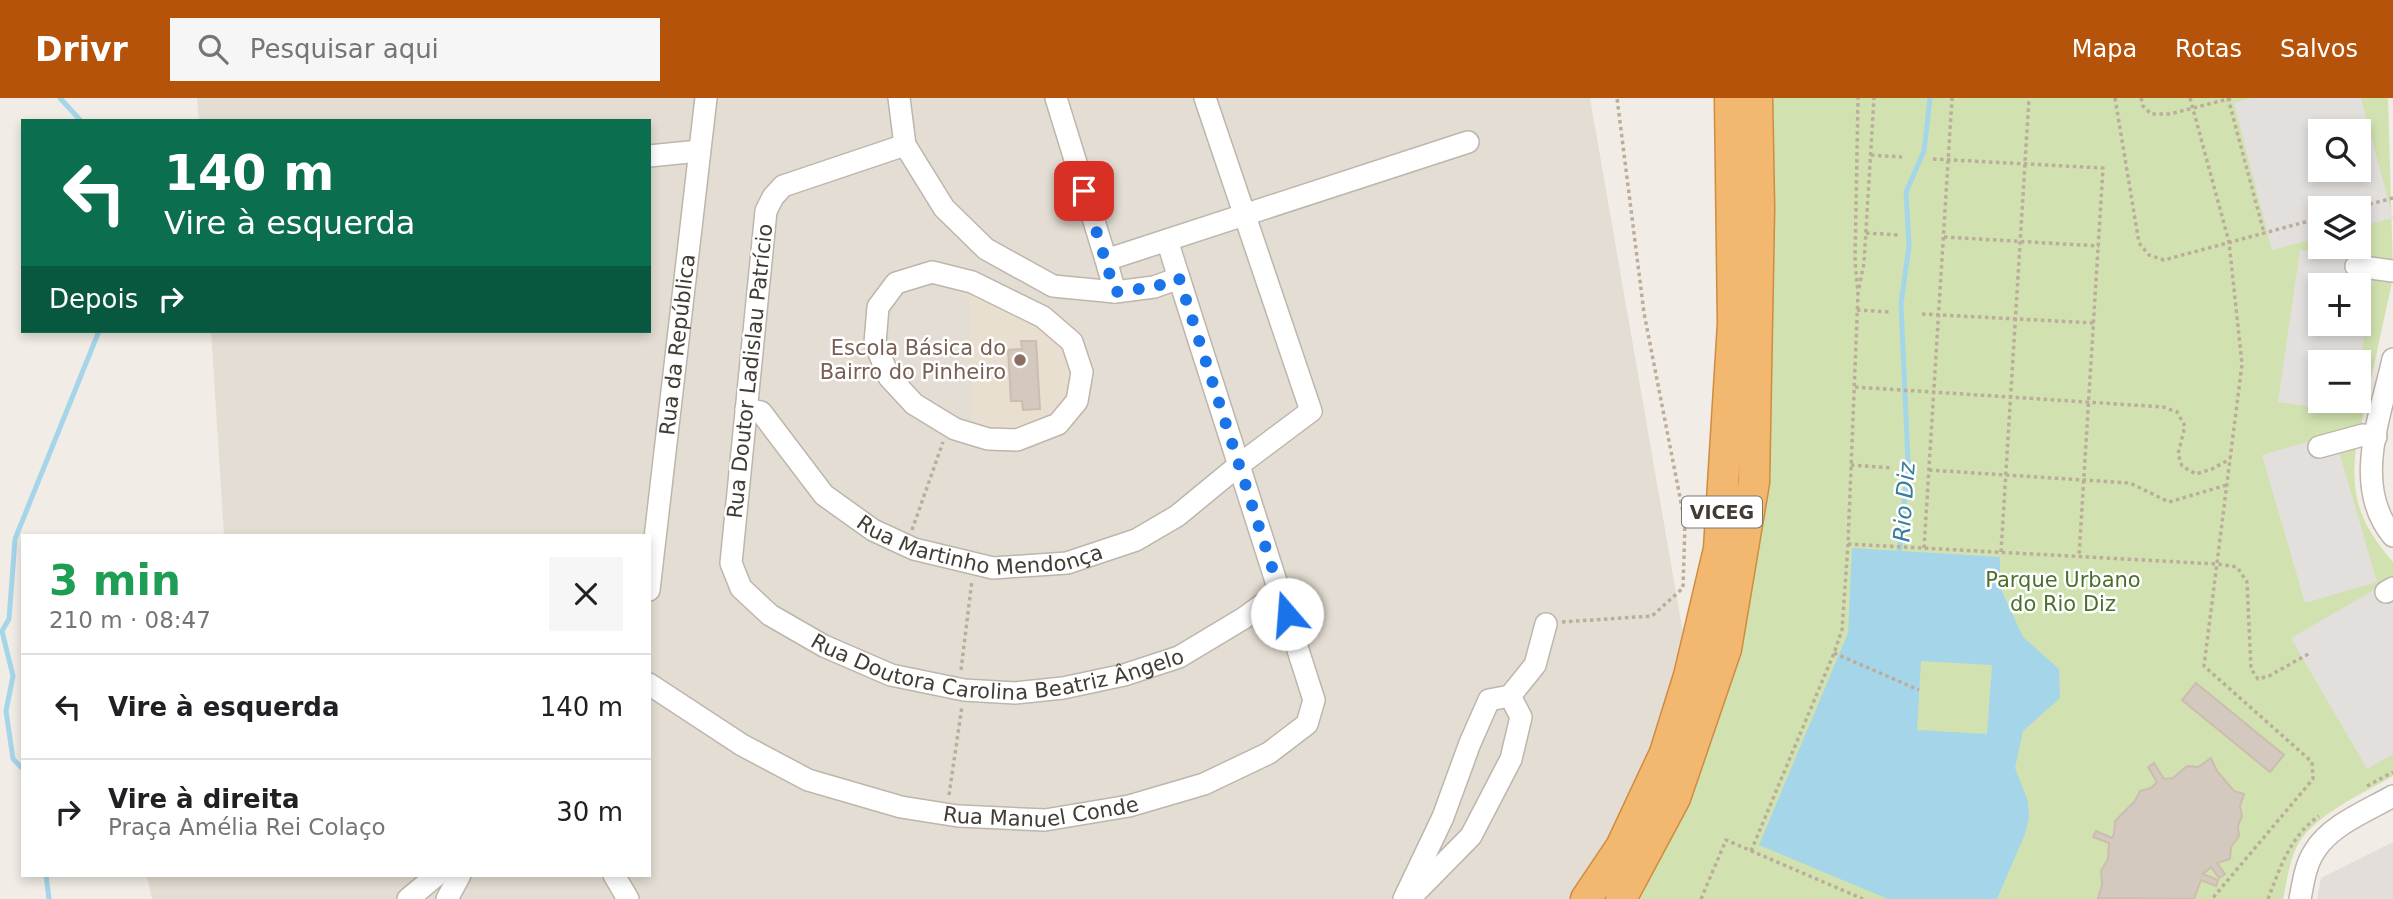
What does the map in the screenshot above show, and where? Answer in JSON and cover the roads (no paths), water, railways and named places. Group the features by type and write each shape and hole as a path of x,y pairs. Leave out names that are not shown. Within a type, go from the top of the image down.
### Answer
{"highway":[{"name":"VICEG","path":"1586,899 1621,847 1665,753 1689,676 1719,549 1733,324 1730,98"},
{"name":"VICEG","path":"1621,899 1675,798 1726,649 1754,482 1759,208 1757,98"}],"street":[{"name":"Rua da República","path":"651,572 706,98"},
{"path":"899,98 905,145 944,208 986,249 1053,286 1115,292 1154,287 1179,278"},
{"path":"1056,98 1115,292"},
{"path":"1205,98 1246,213"},
{"path":"1106,260 1468,142"},
{"name":"Rua Doutor Ladislau Patrício","path":"731,563 766,211 783,186 905,145"},
{"path":"651,156 699,150"},
{"name":"Rua Martinho Mendonça","path":"746,409 761,412 824,495 873,530 907,545 993,568 1067,563 1136,540 1177,516 1311,411 1246,213"},
{"name":"Rua Manuel Conde","path":"651,685 742,745 808,780 901,807 946,814 1045,820 1129,806 1204,784 1269,753 1307,724 1314,700 1167,240"},
{"path":"972,282 986,249"},
{"path":"2356,266 2393,271"},
{"path":"932,272 972,282 1043,317 1072,342 1082,372 1077,401 1058,424 1017,440 988,439 948,425 914,404 889,377 875,343 878,307 896,283 932,272"},
{"path":"1043,317 1053,286"},
{"path":"2393,359 2370,471 2373,498 2379,514 2393,536"},
{"path":"2319,447 2363,435 2376,437"},
{"name":"Rua Doutora Carolina Beatriz Ângelo","path":"731,563 741,588 770,615 824,646 891,675 961,690 1016,693 1063,688 1124,675 1179,657 1244,618 1280,592"},
{"path":"1404,899 1443,817 1489,700 1510,696 1535,665 1546,624"},
{"path":"1409,899 1471,836 1511,759 1521,717 1510,696"},
{"path":"2300,899 2313,853 2323,839 2343,824 2393,796"},
{"path":"408,899 435,877"},
{"path":"447,899 459,877"},
{"path":"615,877 628,899"}],"water":[{"path":"1852,548 2000,557 2000,587 2023,637 2059,669 2060,698 2023,731 2015,768 2028,801 2029,818 2025,834 1997,899 1888,899 1759,845 1848,633","holes":["1921,661 1992,665 1987,734 1917,730"]}],"waterway":[{"path":"60,98 79,119"},
{"name":"Rio Diz","path":"1899,558 1908,462 1901,304 1909,246 1906,192 1924,151 1930,98"},
{"path":"21,767 13,759 6,711 13,676 2,631 9,619 15,539 98,333"},
{"path":"46,877 49,899"}],"place":[{"name":"Escola Básica do Bairro do Pinheiro","path":"1020,360"}],"park label":[{"name":"Parque Urbano do Rio Diz","path":"2063,592"}]}
